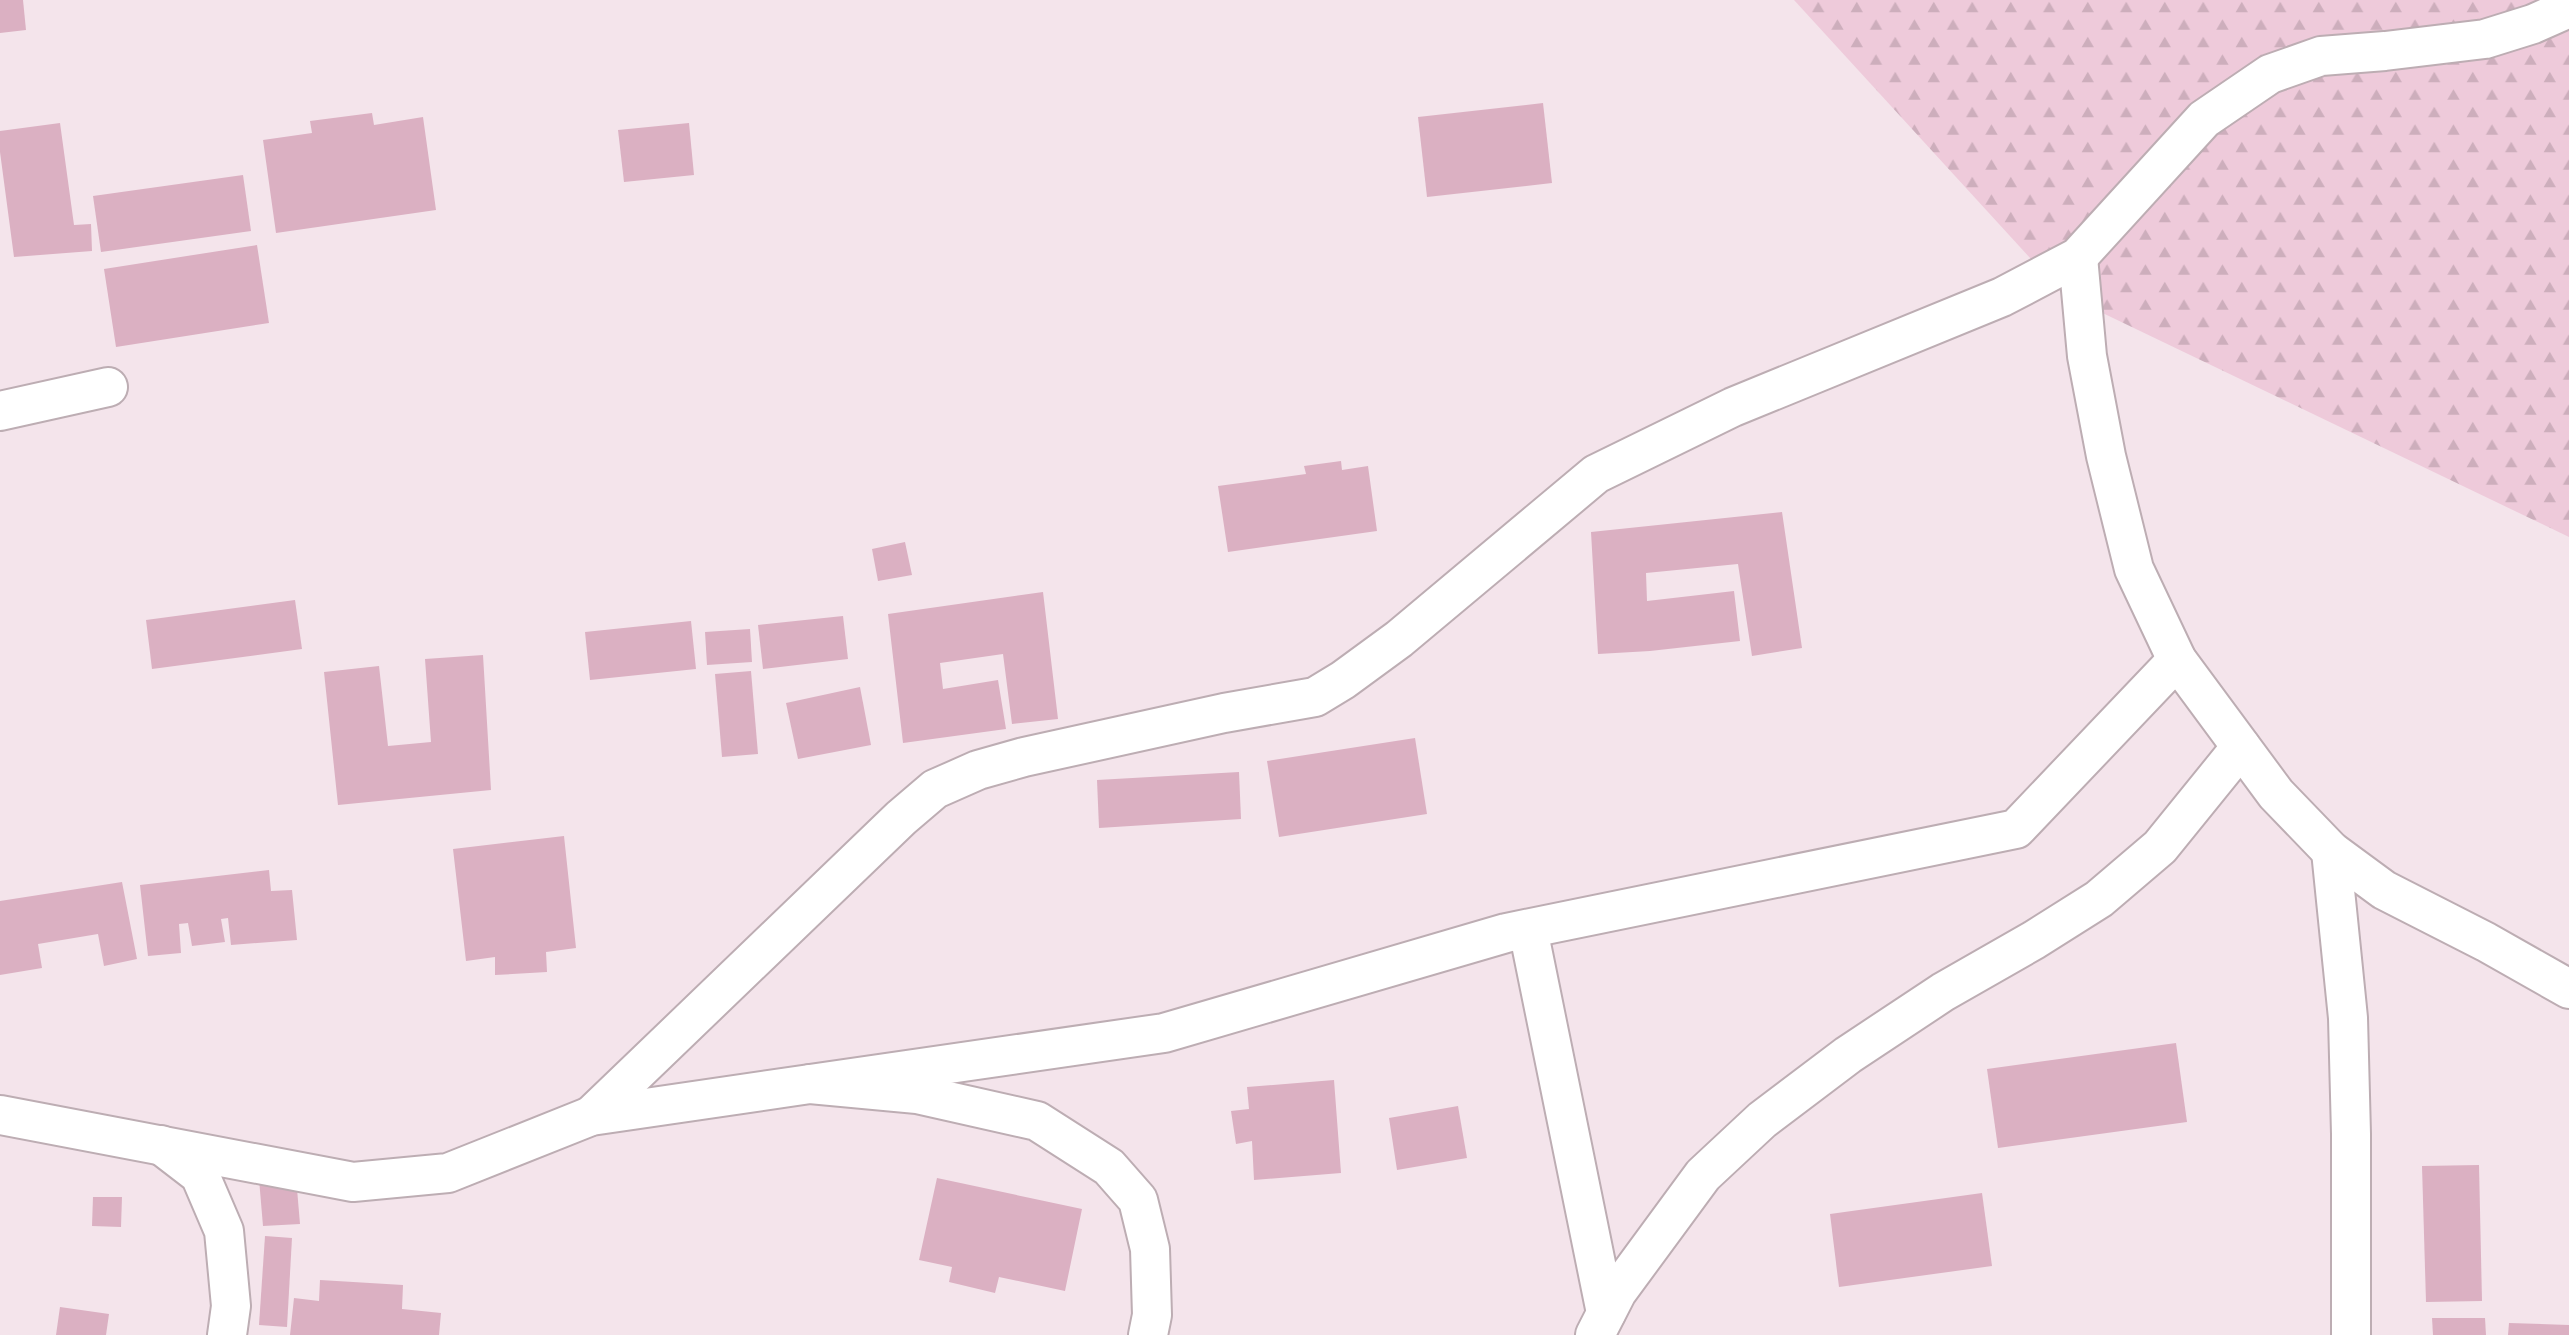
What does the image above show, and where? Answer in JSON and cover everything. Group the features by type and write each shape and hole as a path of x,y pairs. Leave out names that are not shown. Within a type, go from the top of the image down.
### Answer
{"street":[{"path":"591,1116 901,818 935,789 978,771 1024,757 1315,696 1343,680 1399,639 1596,474 1733,407 2002,297 2078,257 2204,119 2270,74 2321,55 2385,51 2485,39 2569,9"},
{"path":"2078,257 2087,356 2106,456 2127,544 2134,569 2177,660 2276,794 2331,851 2384,890 2486,942 2569,989"},
{"path":"0,411 108,387"},
{"path":"0,1115 353,1182 448,1173 591,1116 1164,1033 1506,933 2016,829 2177,660"},
{"path":"1600,1324 1617,1292 1703,1175 1762,1120 1848,1055 1943,992 2099,899 2160,847 2241,747"},
{"path":"2331,851 2348,1018 2351,1335"},
{"path":"1528,929 1600,1324"},
{"path":"810,1084 917,1094 1037,1121 1109,1167 1138,1200 1150,1249 1152,1314 1148,1335"},
{"path":"160,1144 200,1175 224,1231 231,1306 227,1335"}],"green space":[{"path":"1794,0 2569,0 2569,537 2063,294"}],"building":[{"path":"0,0 23,0 26,30 0,33"},
{"path":"1543,103 1552,183 1427,197 1418,117"},
{"path":"372,113 374,125 423,117 436,210 276,233 263,140 312,133 310,121"},
{"path":"60,123 74,225 91,224 92,251 14,257 0,152 0,131"},
{"path":"689,123 694,175 624,182 618,130"},
{"path":"243,175 251,231 101,252 93,196"},
{"path":"257,245 269,323 116,347 104,269"},
{"path":"1341,461 1342,470 1368,466 1377,531 1228,552 1218,486 1306,474 1304,466"},
{"path":"1782,512 1802,648 1752,656 1738,564 1646,573 1647,601 1734,591 1740,641 1598,654 1591,532"},
{"path":"905,542 912,575 878,581 872,549"},
{"path":"1043,592 1058,719 1012,724 1003,654 940,663 943,689 998,680 1006,729 903,743 888,614"},
{"path":"295,600 302,649 152,669 146,620"},
{"path":"843,616 848,659 763,669 758,625"},
{"path":"691,621 696,669 590,680 585,632"},
{"path":"750,629 752,662 707,665 705,632"},
{"path":"483,655 491,790 338,805 324,672 379,666 388,746 431,742 425,659"},
{"path":"751,671 758,754 722,757 715,674"},
{"path":"860,687 871,745 798,759 786,703"},
{"path":"1415,738 1427,814 1279,837 1267,761"},
{"path":"1239,772 1241,819 1099,828 1097,780"},
{"path":"564,836 576,948 546,952 547,972 495,975 495,957 466,961 453,849"},
{"path":"269,870 271,891 292,890 297,940 231,945 228,918 221,919 225,942 192,946 188,923 179,924 181,953 148,956 140,885"},
{"path":"122,882 137,959 104,966 98,934 38,944 42,968 0,975 0,901"},
{"path":"2176,1043 2187,1122 1998,1148 1987,1069"},
{"path":"1334,1080 1341,1173 1254,1180 1252,1141 1236,1144 1231,1111 1249,1109 1247,1087"},
{"path":"1458,1106 1467,1158 1397,1170 1389,1118"},
{"path":"2479,1165 2482,1301 2426,1302 2422,1166"},
{"path":"296,1177 300,1224 263,1226 259,1179"},
{"path":"937,1178 1082,1209 1065,1291 999,1277 995,1293 949,1282 952,1267 919,1260"},
{"path":"1982,1193 1992,1266 1839,1287 1830,1214"},
{"path":"93,1197 122,1197 121,1227 92,1226"},
{"path":"265,1236 292,1238 287,1327 259,1325"},
{"path":"320,1280 403,1285 402,1309 441,1313 439,1335 290,1335 294,1298 319,1301"},
{"path":"60,1307 109,1314 106,1335 56,1335"},
{"path":"2432,1318 2485,1318 2486,1335 2433,1335"},
{"path":"2509,1323 2569,1325 2569,1335 2508,1335"}]}
